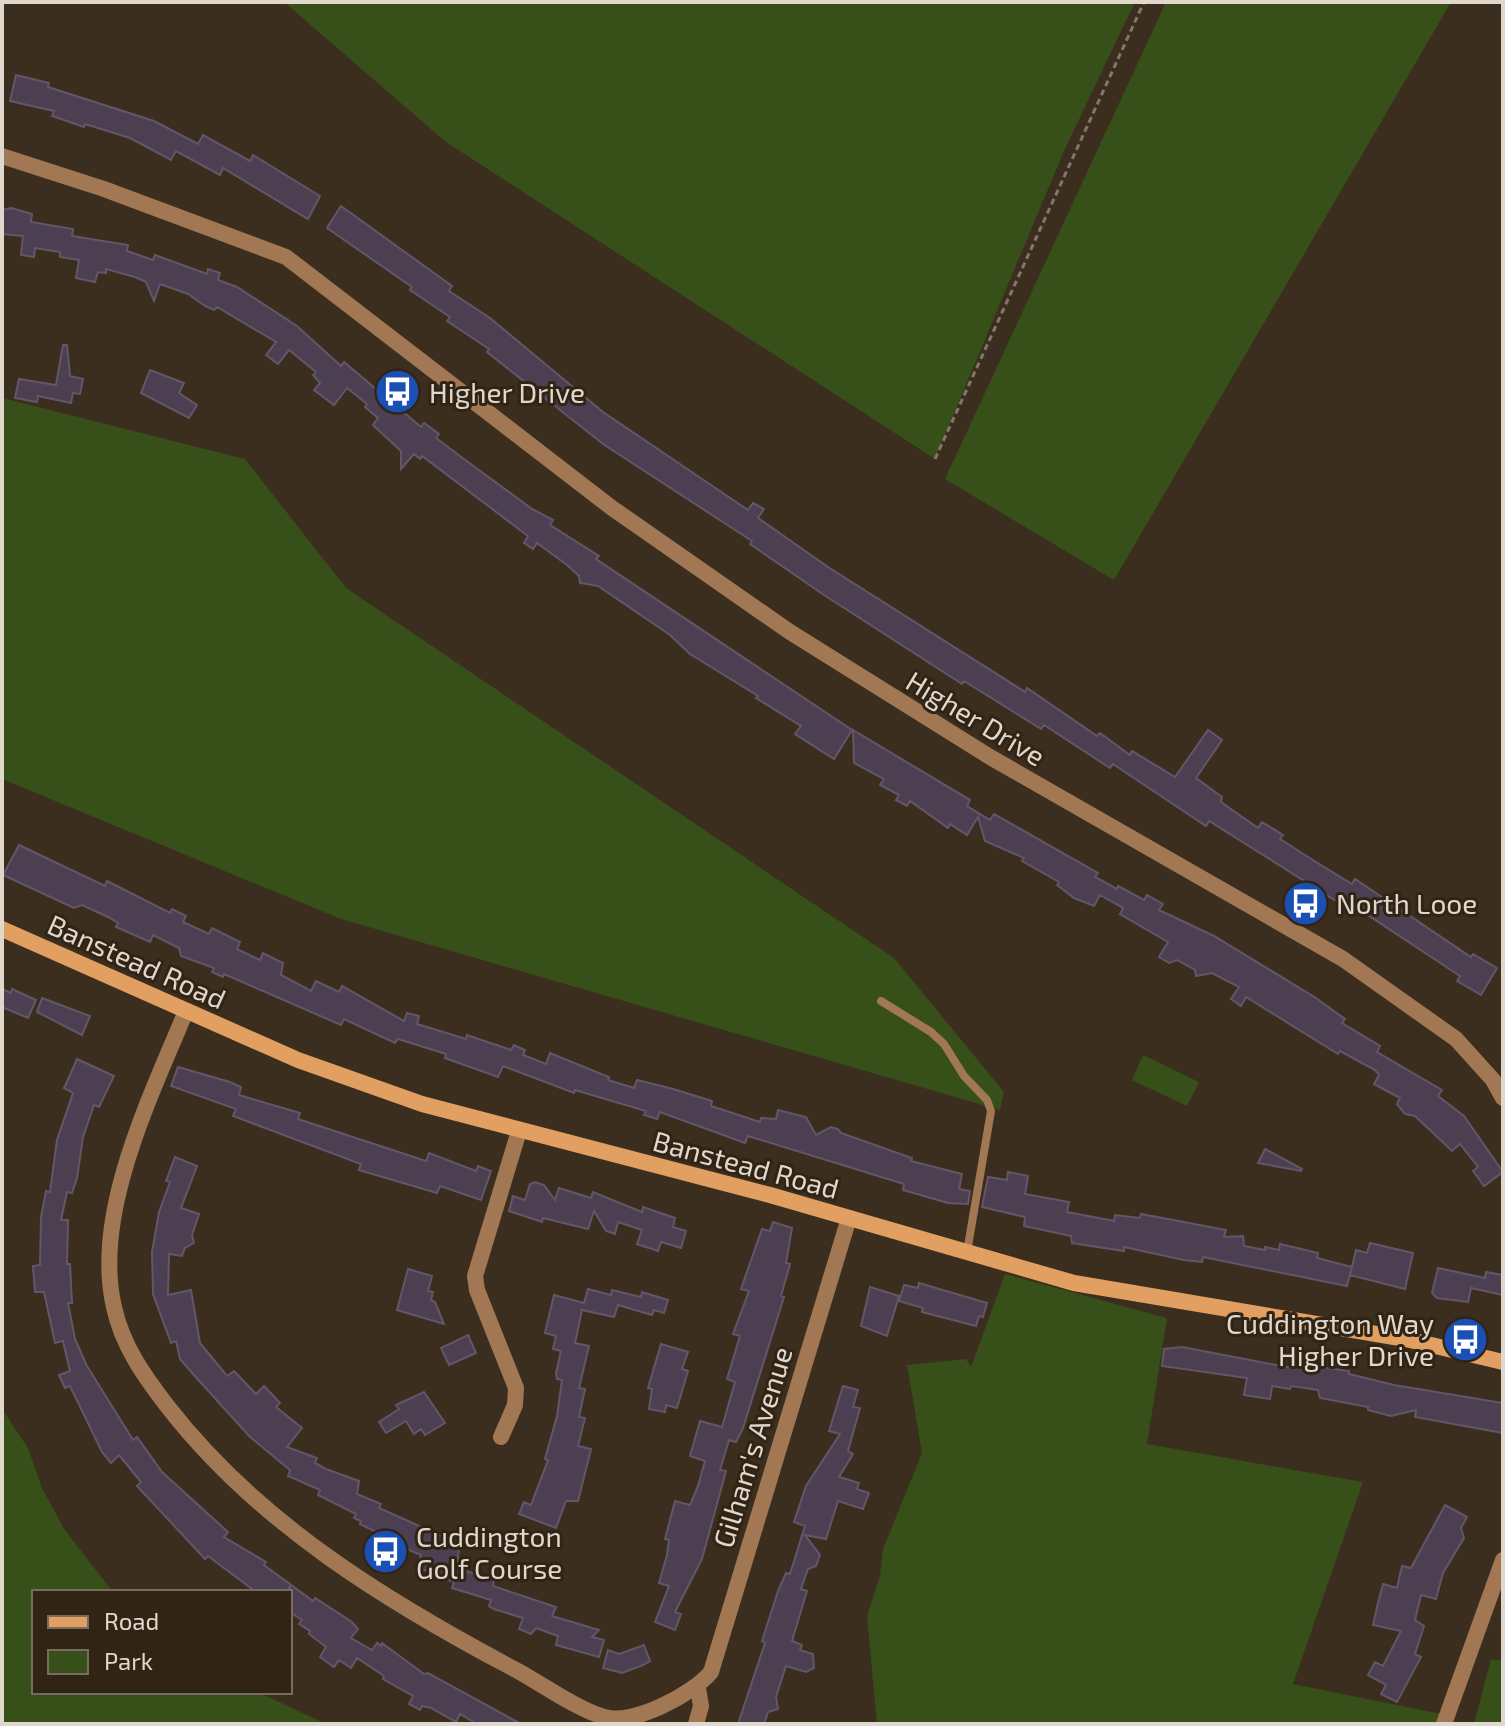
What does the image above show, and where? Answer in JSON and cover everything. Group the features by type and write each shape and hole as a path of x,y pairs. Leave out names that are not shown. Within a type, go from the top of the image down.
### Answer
{"street":[{"name":"Higher Drive","path":"2,156 104,189 286,257 612,508 790,632 935,724 1366,975 1456,1039 1485,1069 1503,1098"},
{"name":"Banstead Road","path":"2,929 298,1060 365,1085 519,1131 1119,1292 1406,1339 1503,1362"},
{"path":"186,1011 135,1138 116,1211 110,1277 119,1329 132,1355 201,1446 252,1495 322,1552 470,1645 611,1721 642,1712 698,1688"},
{"path":"501,1437 515,1405 516,1388 477,1290 475,1276 519,1131"},
{"name":"Gilham's Avenue","path":"696,1724 701,1706 698,1688 711,1672 849,1218"},
{"path":"1444,1724 1503,1560"}],"lane":[{"path":"881,1001 931,1032 944,1044 964,1076 987,1100 991,1111 967,1253"}],"path":[{"path":"935,459 1144,2"}],"green space":[{"path":"284,2 1135,2 1064,151 935,459 446,142"},
{"path":"1166,2 1451,2 1114,580 945,479"},
{"path":"2,398 245,459 346,588 894,958 1004,1092 1000,1110 341,919 2,779"},
{"path":"1143,1055 1199,1082 1187,1106 1132,1080"},
{"path":"1005,1274 1167,1318 1147,1444 1363,1482 1293,1684 1451,1716 1449,1724 877,1724 867,1616 880,1576 883,1549 922,1453 907,1365 966,1359 971,1367"},
{"path":"2,1409 28,1448 42,1488 64,1529 111,1590 32,1590 32,1694 262,1694 326,1724 2,1724"},
{"path":"1491,1659 1503,1661 1503,1724 1474,1724"}],"building":[{"path":"16,75 49,83 48,87 154,121 198,144 203,135 250,161 253,155 320,196 308,219 223,168 220,175 176,151 171,160 130,138 52,116 54,111 10,101"},
{"path":"341,206 452,286 449,291 490,318 603,412 748,510 753,503 764,509 758,518 828,567 1025,692 1027,688 1097,736 1100,733 1130,755 1132,751 1175,777 1208,730 1222,740 1196,778 1222,797 1221,802 1258,828 1262,822 1283,835 1280,839 1316,862 1352,884 1355,879 1471,957 1473,954 1497,968 1481,995 1457,981 1460,976 1363,912 1333,899 1209,821 1206,826 1113,764 1110,768 1044,725 1041,729 964,681 962,684 824,595 750,544 752,541 603,444 487,352 489,349 447,321 450,317 410,290 412,287 327,228"},
{"path":"11,208 32,214 31,222 73,229 72,236 128,245 127,251 153,260 155,255 207,274 208,269 220,273 218,280 237,287 297,326 341,366 344,362 421,427 424,423 439,434 436,438 532,509 553,520 550,525 599,556 596,559 852,730 834,759 795,734 801,726 756,698 758,696 690,654 670,635 598,586 580,583 579,576 537,543 533,549 524,543 528,536 422,456 420,459 414,454 401,469 401,451 373,425 378,418 365,407 367,404 347,388 334,405 314,390 320,383 313,375 316,372 289,350 278,364 266,355 276,342 217,307 214,310 205,306 188,294 160,284 154,301 146,282 135,277 106,269 106,273 98,272 95,282 76,278 79,260 60,257 60,252 35,248 34,257 21,255 23,236 2,234 2,210"},
{"path":"63,345 67,345 70,376 83,379 80,394 73,393 71,403 38,396 37,402 15,398 19,379 56,385"},
{"path":"150,370 184,383 179,393 197,405 189,418 141,393"},
{"path":"853,730 970,800 967,806 990,820 994,814 1098,873 1095,877 1117,889 1118,886 1144,900 1147,895 1163,904 1159,910 1214,936 1316,998 1345,1019 1342,1023 1380,1046 1377,1052 1442,1090 1438,1096 1464,1116 1503,1172 1484,1186 1473,1171 1478,1167 1460,1144 1452,1151 1415,1116 1405,1114 1397,1104 1400,1098 1374,1084 1379,1075 1375,1070 1340,1051 1338,1054 1246,997 1241,1006 1231,999 1239,987 1212,973 1196,976 1195,970 1177,960 1169,963 1159,957 1168,942 1120,914 1123,908 1100,895 1094,906 1074,898 1057,885 1059,882 1022,861 1024,858 985,841 978,817 967,835 950,824 948,828 910,801 907,806 896,800 899,795 880,785 884,779 854,763"},
{"path":"19,845 105,886 107,881 170,913 172,909 186,916 183,922 209,934 212,928 240,942 237,949 260,960 263,953 283,963 281,975 311,991 316,981 339,992 342,986 404,1021 407,1013 419,1016 417,1024 466,1039 467,1035 511,1050 514,1045 525,1050 523,1055 546,1064 550,1053 609,1077 608,1080 634,1088 637,1080 673,1089 712,1101 711,1106 760,1122 761,1118 776,1119 778,1110 806,1117 816,1135 831,1127 912,1158 911,1161 962,1174 959,1189 970,1191 968,1204 948,1203 903,1190 904,1184 748,1136 745,1143 660,1112 657,1119 644,1115 646,1111 575,1090 574,1093 503,1066 498,1077 445,1058 446,1054 398,1039 395,1043 344,1019 341,1025 224,974 223,977 212,972 214,968 181,956 179,948 153,935 150,942 116,927 118,923 82,905 74,908 3,875"},
{"path":"2,989 11,993 12,989 36,1000 28,1018 2,1007"},
{"path":"42,998 90,1016 82,1035 37,1012"},
{"path":"77,1059 114,1076 99,1107 94,1105 83,1137 77,1178 72,1193 67,1192 61,1220 68,1220 67,1264 70,1264 72,1303 68,1303 75,1339 87,1366 133,1440 137,1437 162,1472 228,1532 224,1537 266,1562 264,1565 313,1601 315,1598 352,1622 358,1629 351,1638 372,1650 377,1643 381,1646 382,1643 424,1674 428,1673 521,1724 477,1724 460,1714 456,1722 431,1708 422,1706 420,1710 409,1704 413,1696 383,1679 384,1676 357,1658 351,1668 339,1660 334,1667 320,1657 326,1647 309,1634 310,1631 299,1624 302,1620 292,1613 290,1586 287,1590 253,1590 208,1556 205,1559 137,1486 141,1482 119,1455 111,1463 102,1452 70,1386 65,1388 59,1375 70,1371 63,1341 55,1343 44,1292 35,1292 33,1266 40,1265 41,1217 46,1191 50,1192 57,1140 73,1093 64,1088"},
{"path":"178,1067 230,1082 241,1087 239,1095 300,1113 298,1119 426,1161 429,1153 476,1171 478,1166 491,1171 481,1200 440,1186 437,1193 359,1170 361,1164 233,1116 236,1109 171,1086"},
{"path":"1265,1149 1302,1169 1301,1171 1258,1163"},
{"path":"175,1157 197,1166 181,1208 199,1214 192,1235 194,1243 185,1248 182,1256 169,1254 168,1295 191,1290 200,1343 227,1376 234,1371 256,1394 264,1386 280,1403 276,1407 302,1428 287,1447 317,1458 315,1463 326,1469 359,1481 357,1494 381,1504 379,1508 453,1541 451,1545 459,1548 457,1568 494,1580 493,1586 556,1607 552,1616 599,1630 592,1637 604,1640 599,1657 556,1645 558,1636 536,1628 531,1634 519,1629 523,1618 494,1609 489,1606 491,1600 452,1588 454,1582 417,1567 421,1555 385,1540 386,1537 360,1524 361,1521 354,1518 356,1514 318,1495 320,1490 288,1476 290,1470 250,1437 180,1359 176,1341 171,1343 153,1294 152,1252 159,1212 170,1182 166,1181"},
{"path":"1008,1172 1028,1176 1025,1194 1069,1202 1067,1212 1114,1221 1115,1215 1140,1218 1141,1214 1226,1230 1224,1237 1243,1236 1244,1246 1279,1250 1280,1244 1318,1253 1317,1258 1352,1267 1347,1286 1203,1257 1202,1262 1124,1247 1124,1251 1072,1243 1071,1236 1024,1226 1025,1217 982,1207 988,1177 1007,1180"},
{"path":"530,1184 544,1185 555,1200 559,1188 591,1198 593,1192 642,1212 643,1207 675,1218 673,1227 686,1231 681,1248 661,1242 658,1251 637,1244 642,1230 618,1222 615,1234 606,1231 594,1211 588,1229 543,1218 542,1222 509,1211 513,1196 525,1200"},
{"path":"773,1222 792,1228 786,1263 790,1264 781,1296 784,1297 743,1428 736,1442 729,1440 720,1470 726,1471 702,1559 675,1612 681,1614 675,1630 655,1622 669,1586 659,1583 667,1555 669,1540 665,1539 675,1501 690,1505 698,1486 705,1461 690,1456 700,1421 722,1427 735,1382 727,1379 740,1336 733,1334 749,1291 741,1289 762,1229 770,1231"},
{"path":"1370,1243 1413,1253 1405,1289 1350,1275 1356,1250 1367,1253"},
{"path":"1438,1268 1485,1278 1486,1272 1503,1275 1503,1295 1471,1288 1468,1302 1437,1298 1432,1293"},
{"path":"408,1269 432,1276 428,1291 433,1292 431,1300 435,1302 444,1324 397,1310"},
{"path":"919,1283 987,1303 983,1317 979,1316 976,1326 922,1312 923,1308 899,1301 904,1285 918,1288"},
{"path":"870,1287 899,1296 887,1336 861,1326"},
{"path":"588,1289 611,1295 612,1290 641,1297 642,1292 668,1300 664,1313 654,1310 652,1315 618,1305 614,1317 582,1310 575,1343 589,1346 579,1388 585,1389 579,1417 585,1418 578,1446 591,1449 578,1501 566,1501 556,1528 519,1514 524,1502 531,1505 548,1460 545,1459 557,1416 562,1380 557,1379 556,1373 561,1351 553,1349 556,1336 545,1333 554,1295 584,1303"},
{"path":"468,1335 476,1353 449,1365 441,1348"},
{"path":"661,1344 688,1352 682,1369 688,1371 677,1408 666,1405 665,1412 649,1409 652,1389 648,1388"},
{"path":"1182,1347 1292,1368 1293,1363 1349,1371 1349,1374 1394,1385 1503,1403 1503,1433 1415,1417 1416,1410 1391,1416 1368,1410 1368,1407 1320,1398 1318,1390 1291,1386 1290,1389 1272,1386 1270,1399 1244,1395 1247,1378 1162,1366 1164,1349"},
{"path":"843,1386 858,1390 853,1407 860,1408 848,1451 853,1454 839,1477 859,1483 857,1489 869,1493 863,1509 838,1501 826,1539 805,1535 820,1555 816,1566 808,1569 801,1589 807,1591 792,1641 802,1645 800,1650 813,1654 814,1668 806,1672 786,1666 776,1697 778,1709 768,1712 764,1724 738,1724 765,1643 762,1641 778,1591 786,1573 790,1574 805,1526 794,1522 806,1486 840,1434 829,1431"},
{"path":"424,1392 445,1423 425,1435 421,1429 414,1434 406,1421 386,1433 379,1422 399,1409 396,1405"},
{"path":"1445,1505 1467,1517 1461,1528 1464,1538 1443,1573 1436,1599 1421,1595 1415,1620 1424,1626 1415,1654 1421,1657 1397,1702 1381,1694 1386,1685 1368,1675 1375,1662 1383,1666 1401,1631 1373,1625 1378,1603 1383,1584 1397,1588 1402,1566 1411,1568"},
{"path":"644,1645 650,1661 643,1665 622,1673 603,1668 608,1650 619,1654"}],"place":[{"name":"Higher Drive","path":"398,392"},
{"name":"North Looe","path":"1305,903"},
{"name":"Cuddington Way Higher Drive","path":"1465,1339"},
{"name":"Cuddington Golf Course","path":"385,1552"}]}
